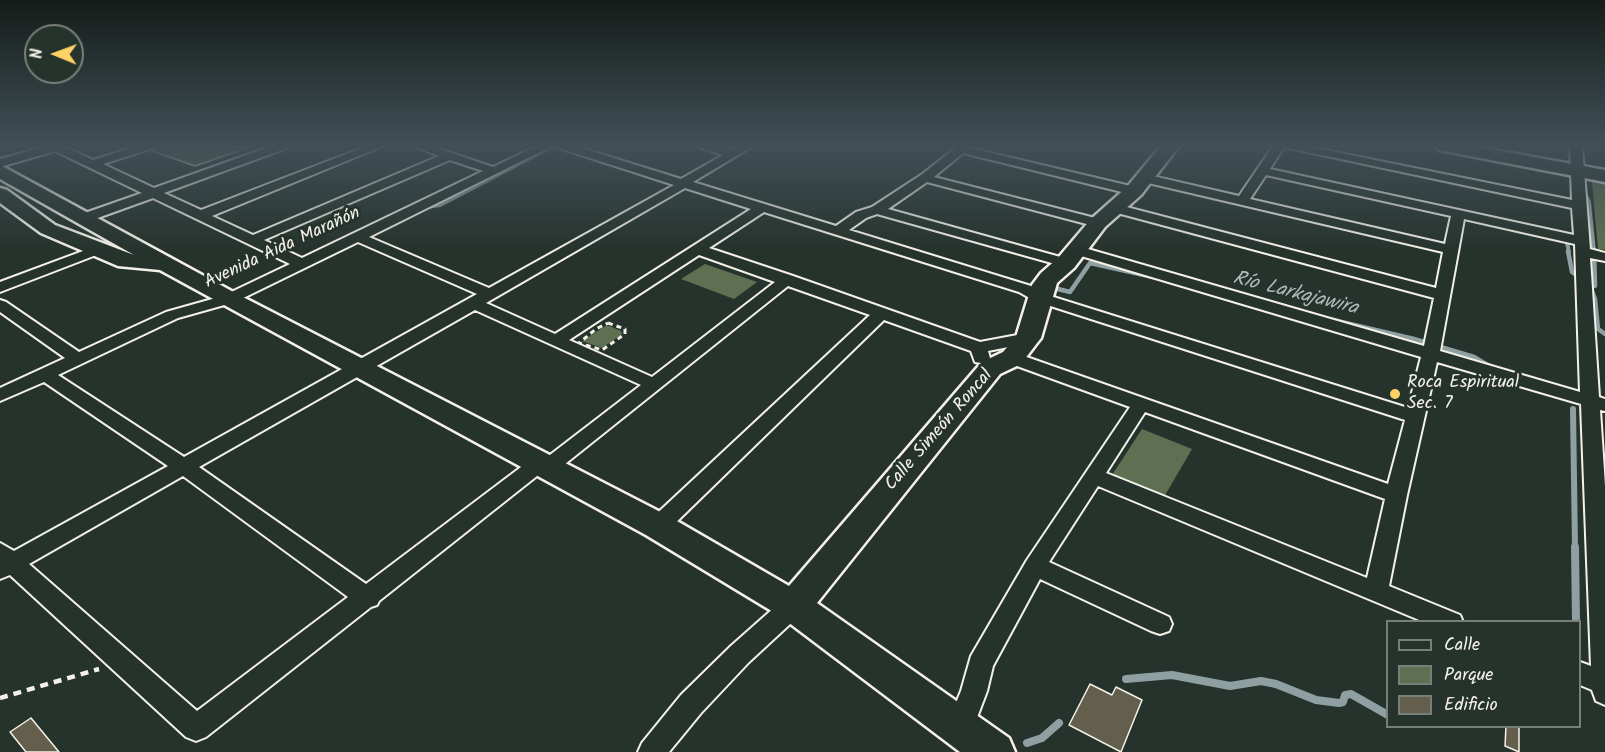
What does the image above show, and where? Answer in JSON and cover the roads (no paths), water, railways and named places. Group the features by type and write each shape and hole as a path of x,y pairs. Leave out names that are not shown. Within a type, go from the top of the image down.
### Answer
{"street":[{"path":"19,181 87,217 229,299 658,526 792,606 994,752"},
{"path":"128,181 303,264"},
{"path":"87,217 186,181"},
{"path":"201,215 287,181"},
{"path":"253,240 391,181"},
{"name":"Avenida Aida Marañón","path":"0,395 172,315 229,299 473,181"},
{"path":"677,181 1025,289 1041,298 1414,417"},
{"path":"686,181 677,189 475,304 183,466 4,561 125,663 196,728 653,384 788,279"},
{"path":"838,231 861,215 877,210 920,181"},
{"path":"937,181 1098,223"},
{"path":"1125,181 1242,201 1452,250"},
{"name":"Calle Simeón Roncal","path":"792,606 1002,353 1041,298 1044,285 1098,223 1141,181"},
{"path":"1242,201 1256,181"},
{"path":"1309,181 1458,214 1582,247 1605,257"},
{"path":"1458,181 1578,206"},
{"path":"1577,181 1598,402 1605,693"},
{"path":"0,194 48,229 126,261 167,264"},
{"path":"556,340 763,207"},
{"path":"1115,208 1442,295"},
{"path":"877,210 1071,256 1431,352 1598,402"},
{"path":"1376,591 1396,495 1431,352 1458,214"},
{"path":"357,237 490,294"},
{"path":"0,287 99,249"},
{"path":"697,249 788,279 882,314 1002,353 1396,495"},
{"path":"475,304 653,384"},
{"path":"0,305 79,360"},
{"path":"658,526 882,314"},
{"path":"46,375 183,466 368,598"},
{"path":"960,727 974,691 980,664 1035,566 1141,404"},
{"path":"1094,476 1448,620"},
{"path":"1035,566 1160,624"},
{"path":"652,752 691,704 792,606"},
{"path":"1581,673 1605,683"}],"waterway":[{"path":"427,207 440,205 486,181"},
{"path":"1583,190 1589,202 1594,252"},
{"name":"Río Larkajawira","path":"1567,243 1569,252"},
{"name":"Río Larkajawira","path":"1568,251 1572,272 1576,275"},
{"path":"1594,251 1595,286 1590,286 1595,299 1598,329 1605,334"},
{"name":"Río Larkajawira","path":"1050,287 1070,292 1090,263 1153,277"},
{"name":"Río Larkajawira","path":"1333,320 1414,339 1474,357 1491,367"},
{"path":"1573,409 1575,548"},
{"path":"1575,547 1576,620"},
{"path":"1126,679 1172,675 1230,686 1261,681 1276,684 1316,700 1339,703 1343,702 1345,695 1351,694 1386,714"},
{"path":"1027,743 1042,738 1059,723"}],"place":[{"name":"Roca Espiritual Sec. 7","path":"1395,394"}]}
